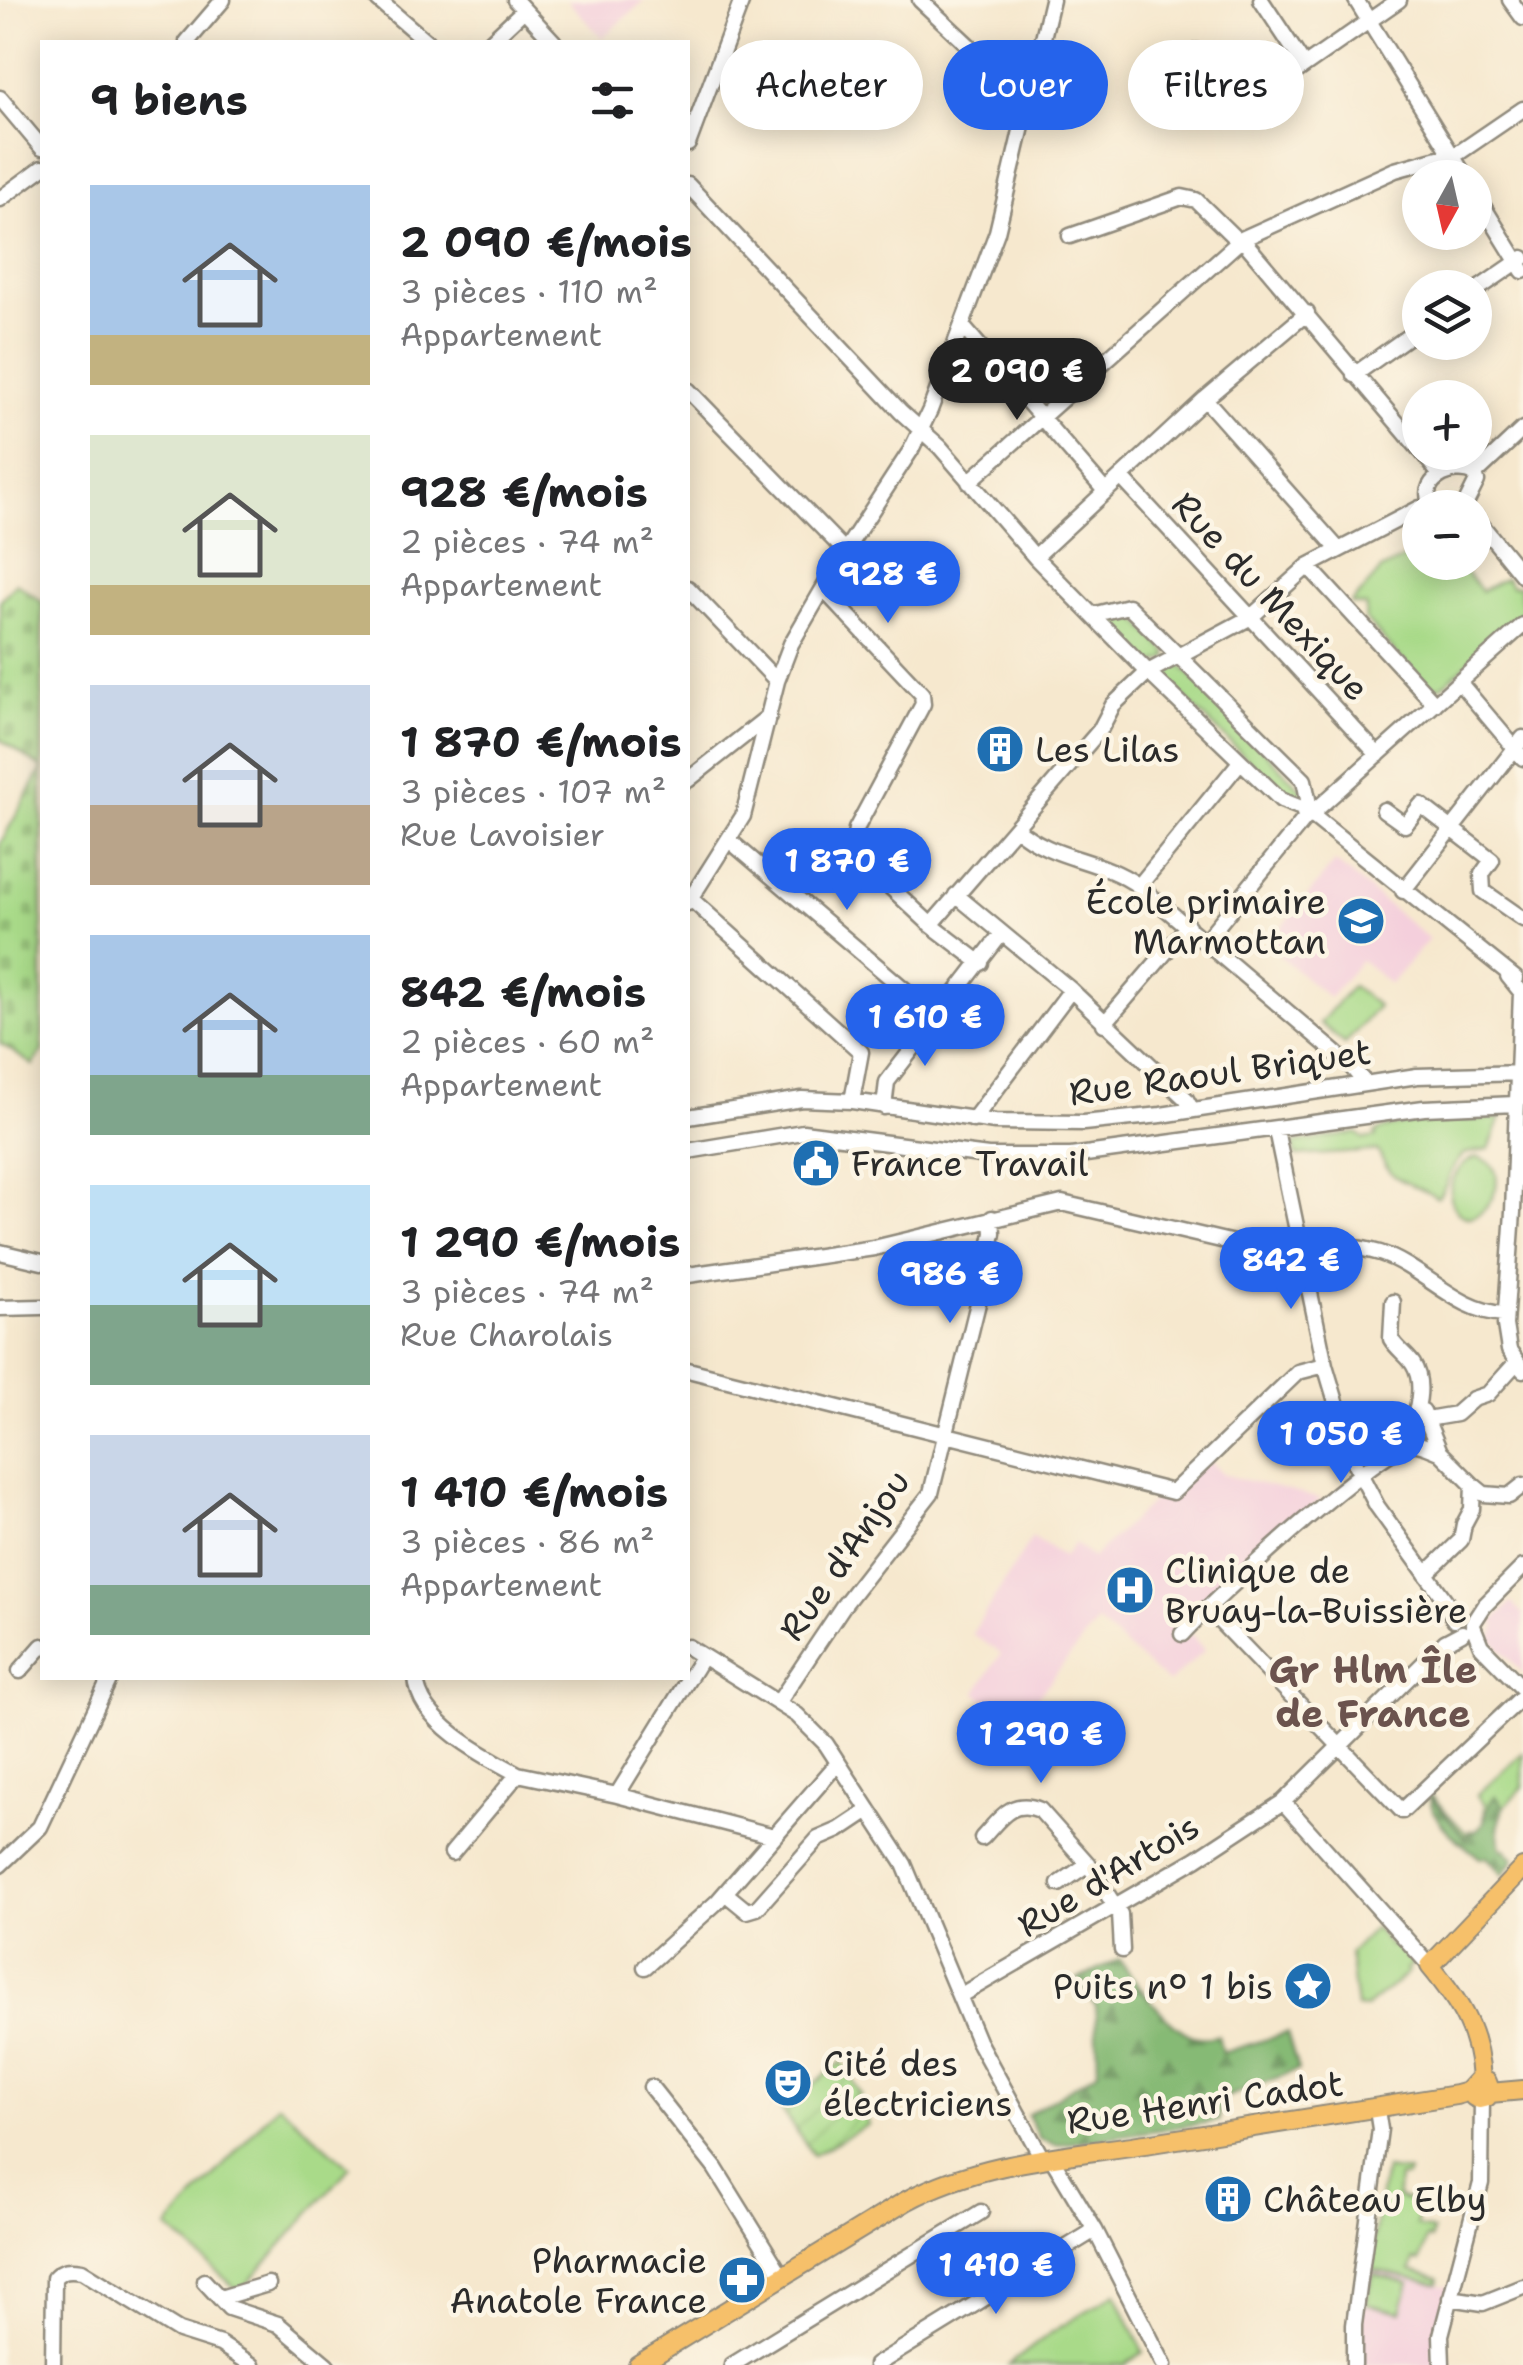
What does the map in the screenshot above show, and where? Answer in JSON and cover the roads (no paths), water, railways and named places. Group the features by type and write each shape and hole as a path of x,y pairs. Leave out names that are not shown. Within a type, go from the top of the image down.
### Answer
{"main road":[{"path":"1480,2092 1480,2054 1470,2020 1430,1966 1523,1868"},
{"name":"Rue Henri Cadot","path":"638,2365 939,2184 974,2171 1374,2116 1480,2092 1523,2090"}],"street":[{"path":"189,40 223,0"},
{"path":"378,0 425,40"},
{"path":"690,139 742,0"},
{"path":"920,0 963,40"},
{"path":"937,16 947,0"},
{"path":"1042,40 1052,0"},
{"path":"1261,0 1287,40"},
{"path":"1356,0 1456,160"},
{"path":"1304,65 1399,0"},
{"path":"1510,0 1523,18"},
{"path":"492,40 520,5 552,40"},
{"path":"0,98 40,146"},
{"path":"970,482 1240,240 1395,170 1460,152 1523,109"},
{"path":"690,900 730,840 749,802 777,681 791,644 921,429 998,232 1021,130"},
{"path":"0,199 40,169"},
{"path":"690,187 921,429 1036,557 1240,762 1282,800 1310,811 1402,891 1523,985"},
{"path":"1070,236 1182,198 1196,200 1240,240 1307,313 1402,430"},
{"path":"1492,219 1521,264 1492,281"},
{"path":"1036,557 1205,399 1307,313"},
{"path":"963,327 1104,491"},
{"path":"1354,374 1402,341"},
{"path":"690,392 845,551"},
{"path":"1205,399 1338,548"},
{"path":"1475,474 1522,434"},
{"path":"1429,490 1440,476 1464,468 1475,474 1475,490"},
{"path":"1435,470 1440,476"},
{"name":"Rue du Mexique","path":"1121,477 1378,755"},
{"path":"931,925 1100,730 1113,705 1148,672 1251,617 1308,566 1402,517"},
{"path":"1492,540 1523,576"},
{"path":"1308,566 1435,704"},
{"path":"824,589 922,694 923,704 856,829 856,856 931,925 980,963"},
{"path":"690,590 777,681"},
{"path":"1092,615 1128,606 1304,780 1310,811"},
{"path":"1205,941 1310,811 1523,625"},
{"path":"1402,891 1520,748 1459,682"},
{"path":"690,778 769,716"},
{"path":"1139,886 1240,762"},
{"path":"1384,810 1405,825 1421,805 1492,860 1482,874 1484,891 1523,919"},
{"path":"1016,828 1047,851 1100,864 1139,886 1350,1065 1366,1083"},
{"path":"730,840 938,1018"},
{"path":"956,895 1070,990 1186,1098 1192,1110"},
{"path":"690,902 861,1052 852,1101"},
{"path":"1104,1024 1188,926"},
{"path":"884,1107 888,1082 1002,933"},
{"path":"1426,1419 1456,1414 1520,1367 1507,1342 1505,1314 1520,1073 1521,992 1508,976"},
{"path":"973,1120 1070,990"},
{"name":"Rue Raoul Briquet","path":"690,1117 802,1098 852,1101 973,1120 1029,1124 1094,1122 1440,1074 1520,1073"},
{"path":"690,1151 803,1132 988,1156 1071,1156 1277,1136 1424,1108 1516,1104"},
{"path":"1207,1608 1402,1811 1523,1693 1445,1600 1400,1540 1360,1476 1325,1365 1277,1136"},
{"path":"1513,1212 1523,1151"},
{"path":"690,1273 874,1248 1062,1203 1264,1250 1333,1245 1376,1252 1420,1272 1458,1300 1505,1314"},
{"name":"Rue d'Anjou","path":"778,1702 843,1606 927,1500 986,1269 992,1218"},
{"path":"0,1252 40,1262"},
{"path":"1393,1302 1391,1339 1416,1368 1418,1401 1406,1445"},
{"path":"0,1308 40,1307"},
{"path":"690,1371 1173,1492 1298,1372 1325,1365"},
{"path":"1418,1401 1440,1452 1484,1494 1509,1496 1523,1485"},
{"path":"1182,1634 1360,1476 1406,1445 1417,1444 1440,1452"},
{"path":"1426,1574 1461,1540 1472,1509 1473,1485"},
{"name":"Rue d'Artois","path":"961,1995 1109,1910 1283,1802 1523,1567"},
{"path":"20,1671 40,1648"},
{"path":"690,1648 778,1702 812,1728 838,1763 914,1884 978,2041 1095,2230 1155,2354 1164,2365"},
{"path":"690,1676 702,1656"},
{"path":"0,1865 40,1827 109,1680"},
{"path":"416,1680 420,1700 443,1724 488,1759 518,1774 774,1836"},
{"path":"617,1795 687,1680"},
{"path":"645,1967 725,1893 838,1763"},
{"path":"452,1853 518,1774"},
{"path":"1283,1802 1430,1966"},
{"path":"982,1838 1015,1806 1040,1810 1088,1864 1109,1910 1122,1920 1122,1950"},
{"path":"725,1893 747,1911 757,1908 818,1839 869,1810"},
{"path":"1059,1884 1088,1864"},
{"path":"651,2087 715,2168 782,2276"},
{"path":"1442,2365 1440,2343 1481,2183 1480,2092"},
{"path":"1354,2365 1354,2325 1374,2116"},
{"path":"732,2365 981,2212"},
{"path":"876,2365 1095,2230"},
{"path":"53,2365 54,2278 72,2269 82,2271 180,2331 220,2344 252,2365"},
{"path":"204,2281 228,2308 278,2324 327,2365"},
{"path":"220,2298 268,2284"},
{"path":"1450,2298 1483,2303 1523,2287"}],"place":[{"name":"Les Lilas","path":"1000,749"},
{"name":"École primaire Marmottan","path":"1361,921"},
{"name":"France Travail","path":"816,1163"},
{"name":"Clinique de Bruay-la-Buissière","path":"1130,1590"},
{"name":"Puits n° 1 bis","path":"1308,1986"},
{"name":"Cité des électriciens","path":"788,2083"},
{"name":"Château Elby","path":"1228,2199"},
{"name":"Pharmacie Anatole France","path":"742,2280"}],"district":[{"name":"Gr Hlm Île de France","path":"1373,1691"}]}
